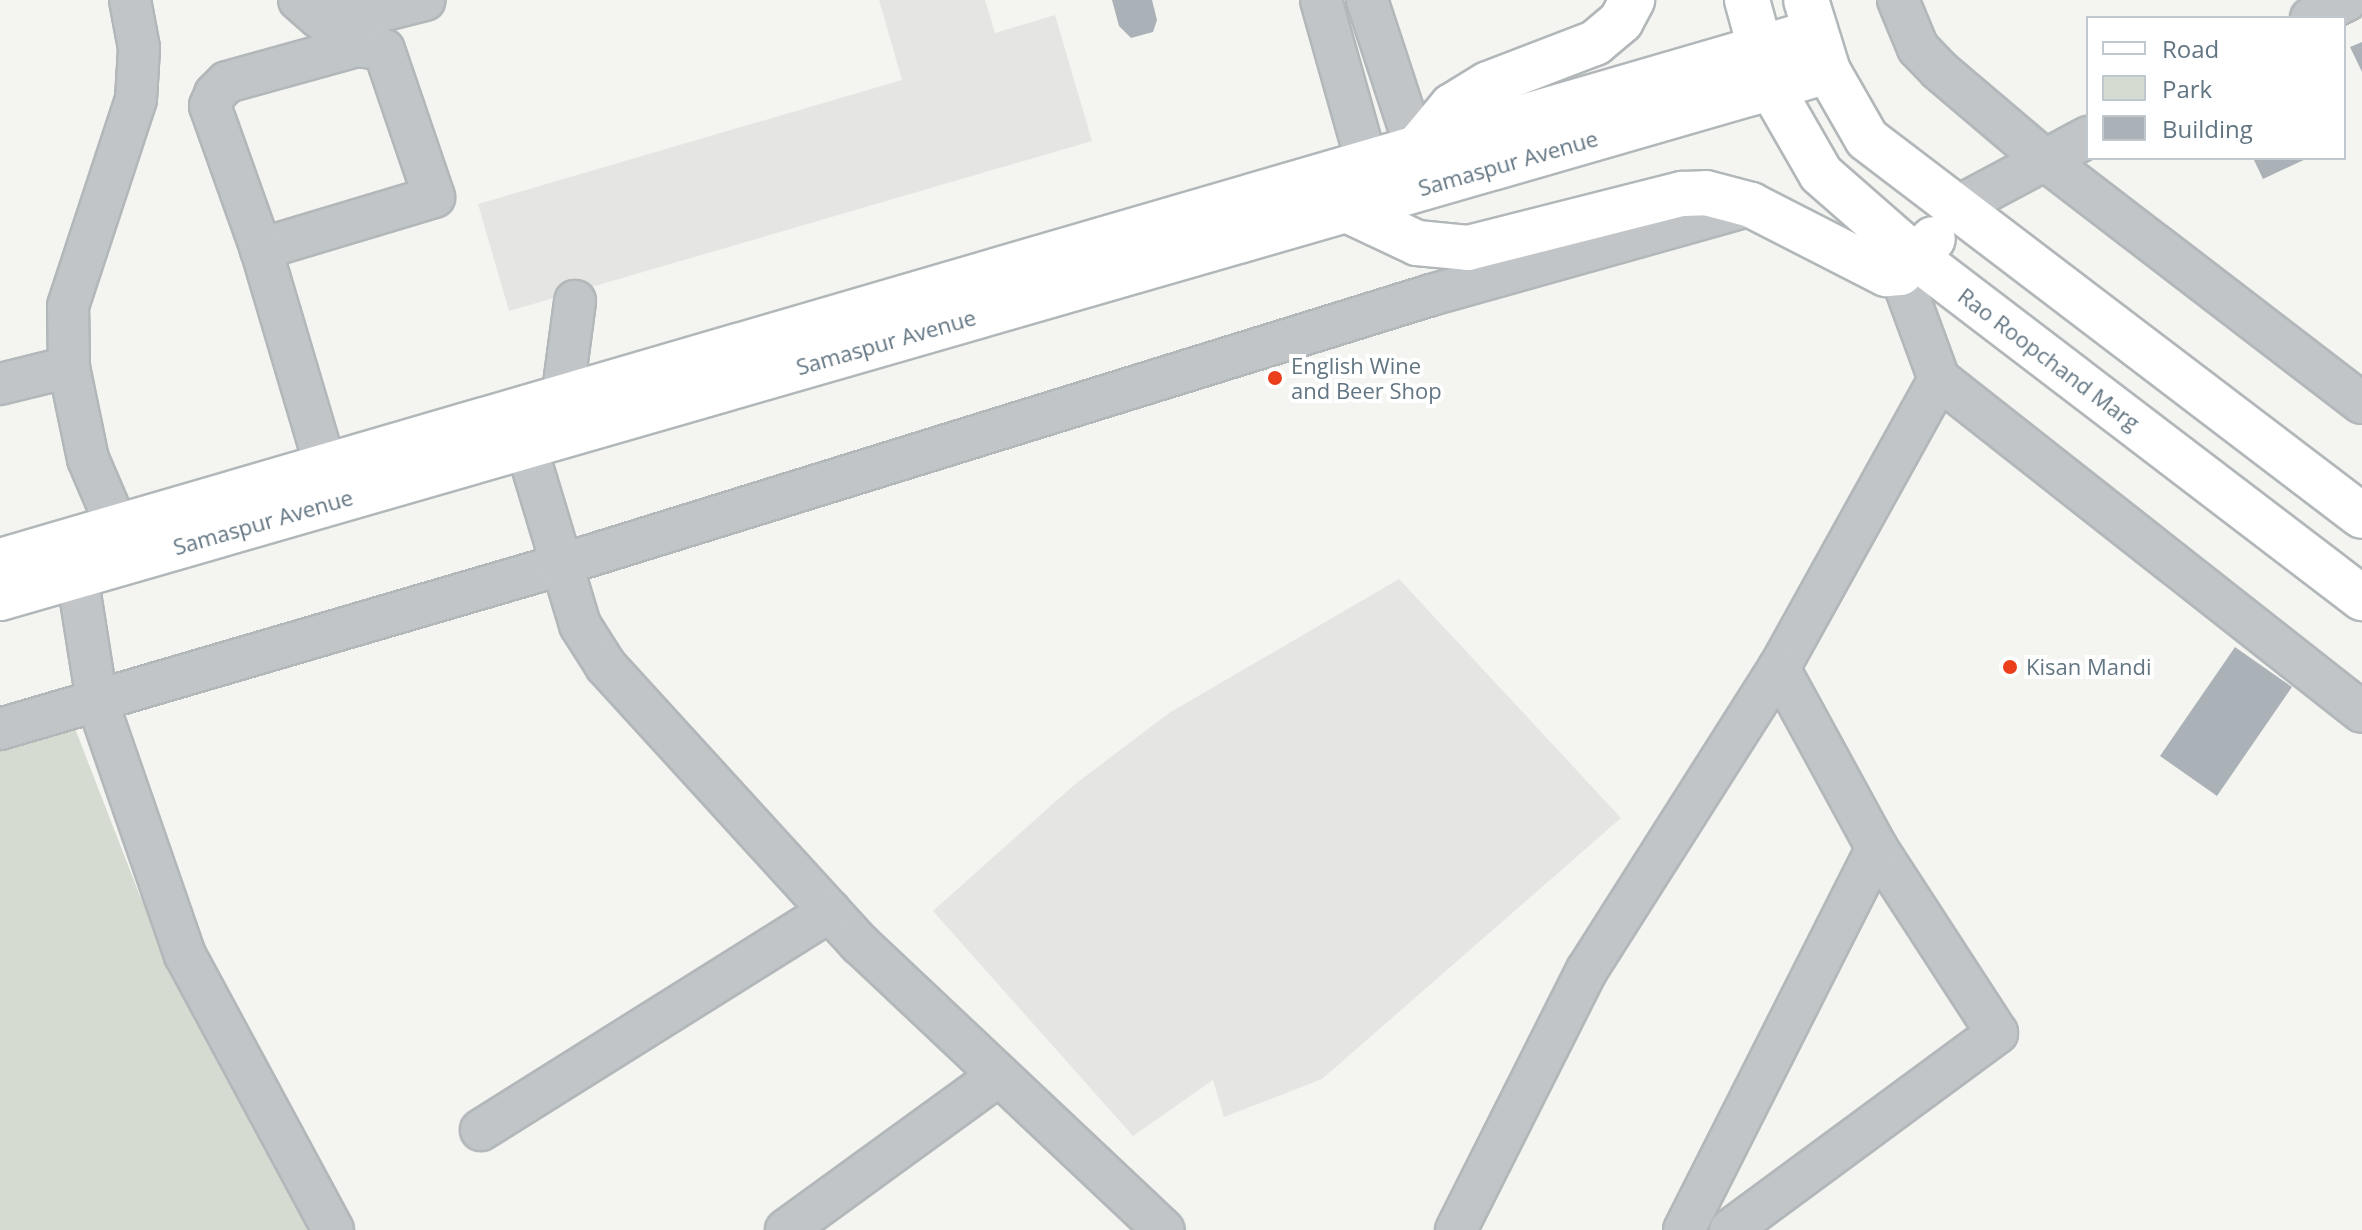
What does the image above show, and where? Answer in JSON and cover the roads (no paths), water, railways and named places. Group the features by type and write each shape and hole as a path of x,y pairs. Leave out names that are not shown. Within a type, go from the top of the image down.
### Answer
{"main road":[{"path":"1416,149 1452,106 1488,84 1595,43 1621,21 1632,0"},
{"name":"Rao Roopchand Marg","path":"1747,0 1766,67 1821,174 1909,266 2362,598"},
{"path":"1766,67 1816,34 1867,139 2362,516"},
{"name":"Samaspur Avenue","path":"0,598 526,446 691,380 1416,149 1766,67"},
{"name":"Samaspur Avenue","path":"0,561 562,399 691,380 1347,210 1766,67"},
{"path":"1347,210 1436,247 1468,248 1682,194 1706,193 1751,205 1869,270 1909,266 1957,207"}],"street":[{"path":"118,529 88,459 69,367 68,306 136,99 139,48 130,0"},
{"path":"299,0 320,18 377,12 425,0"},
{"path":"1321,0 1367,164"},
{"path":"1367,0 1416,149"},
{"path":"1898,0 1918,48 2045,160 2362,403"},
{"path":"2315,16 2347,0"},
{"path":"261,249 434,197 384,50 357,46 227,82 215,94 210,106 261,249 326,468"},
{"path":"1957,207 2086,138"},
{"path":"0,729 560,565 1450,289 1751,205"},
{"path":"1436,247 1450,289"},
{"path":"1909,266 1939,379 2362,712"},
{"path":"562,399 575,301"},
{"path":"0,384 69,367"},
{"path":"1456,1230 1587,970 1779,668 1939,379"},
{"path":"526,446 580,625 606,666 830,911 1164,1230"},
{"path":"77,575 97,701 185,955 333,1230"},
{"path":"1730,1230 1997,1033 1877,848 1779,668"},
{"path":"1684,1230 1877,848"},
{"path":"481,1130 830,911"},
{"path":"786,1230 999,1075"}],"place":[{"name":"English Wine and Beer Shop","path":"1275,378"},
{"name":"Kisan Mandi","path":"2010,667"}]}
